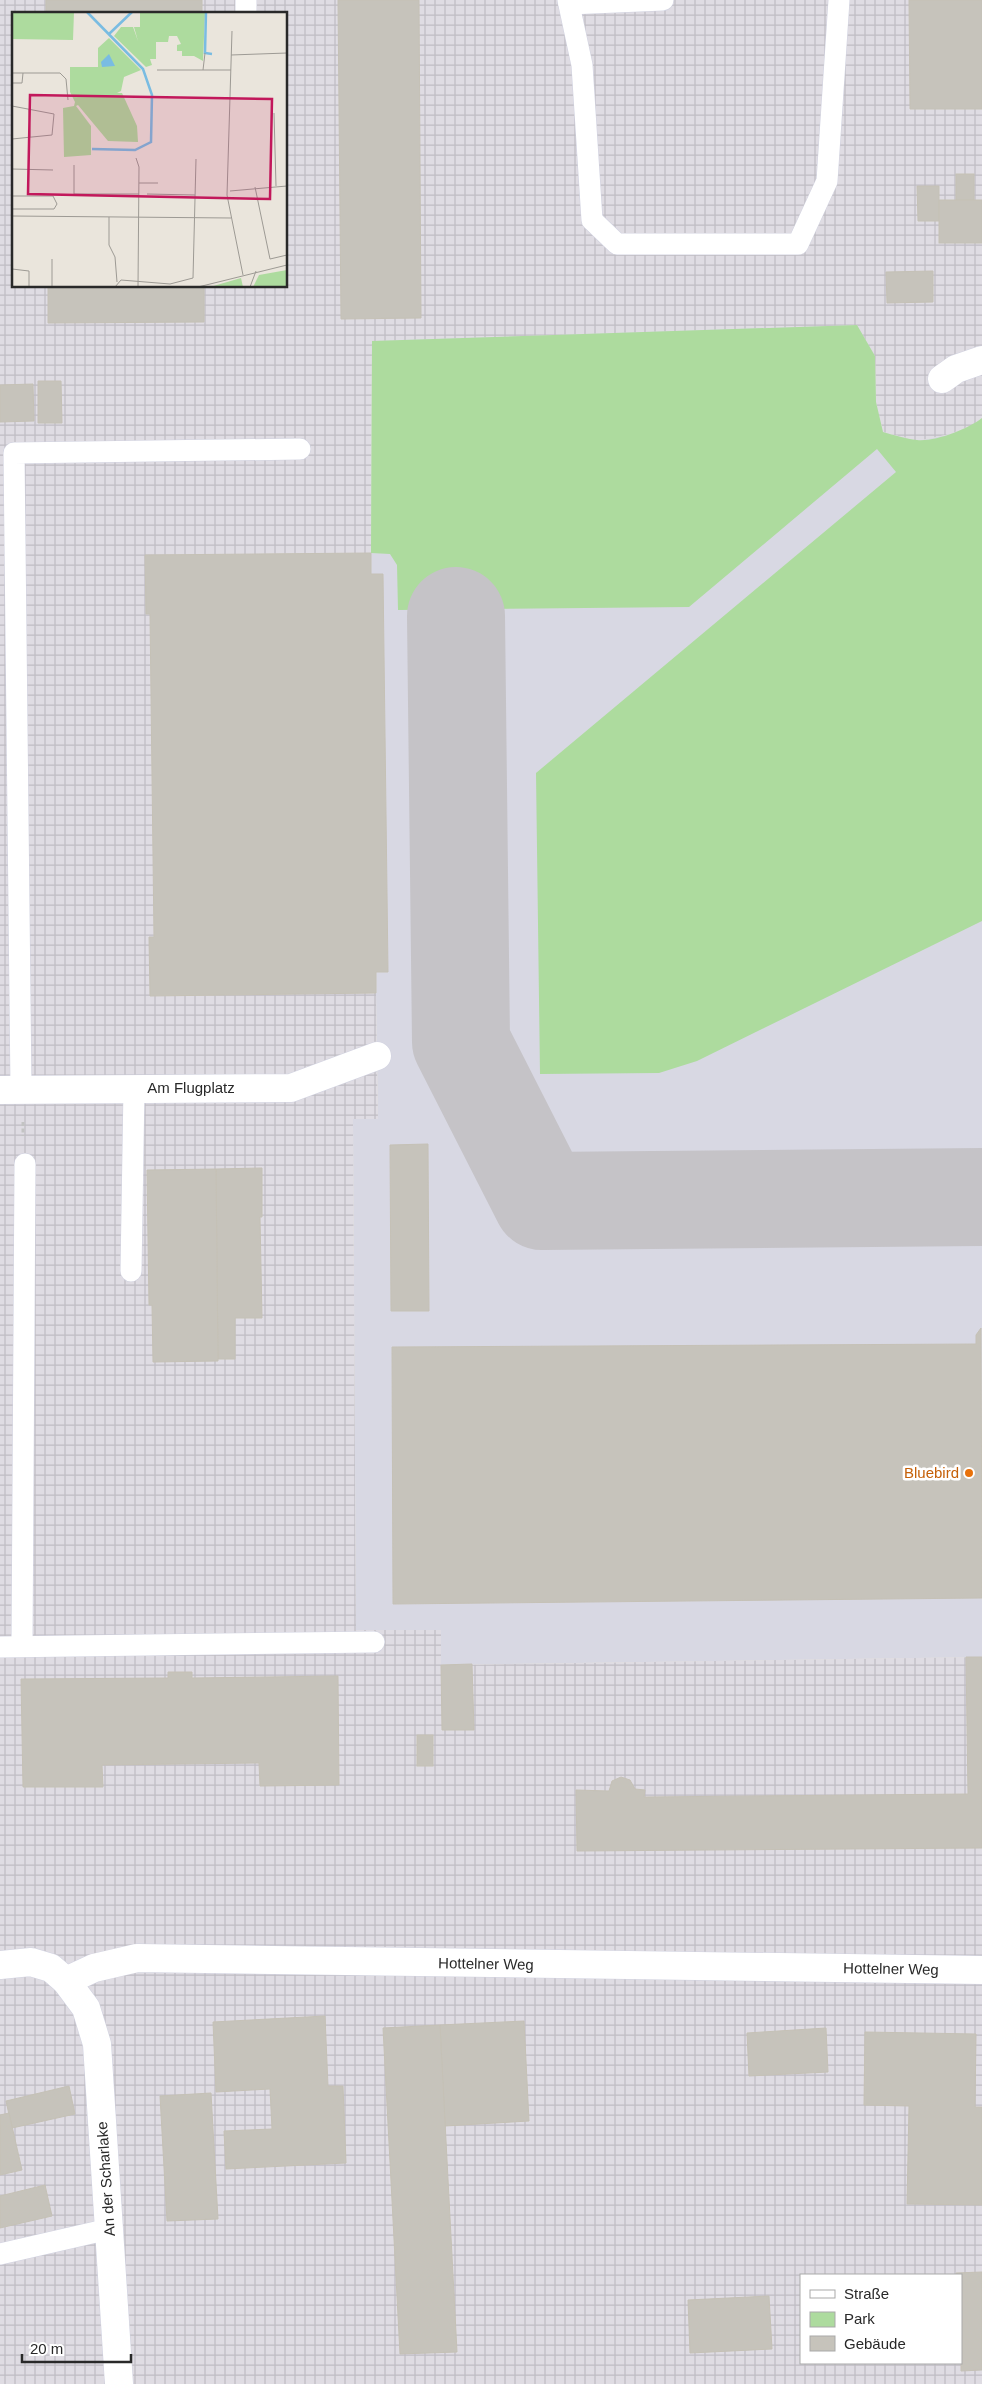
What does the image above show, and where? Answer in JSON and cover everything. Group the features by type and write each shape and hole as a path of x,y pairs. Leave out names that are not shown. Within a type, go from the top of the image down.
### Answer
{"street":[{"path":"942,379 956,369 982,360"},
{"name":"Am Flugplatz","path":"10,1090 291,1088 377,1056"},
{"name":"Hottelner Weg","path":"66,1982 94,1968 137,1958 982,1970"},
{"path":"0,1964 31,1962 51,1968 66,1982"},
{"name":"An der Scharlake","path":"66,1982 86,2008 96,2044 119,2384"}],"lane":[{"path":"663,0 569,2 582,65 592,220 617,244 798,244 827,181 839,0"},
{"path":"10,1090 14,453 300,449"},
{"path":"131,1271 134,1088"},
{"path":"22,1646 25,1164"},
{"path":"0,1647 374,1642"},
{"path":"0,2254 109,2229"}],"path":[{"path":"10,1090 25,1164"}],"shaded area":[{"path":"0,0 982,0 982,418 973,425 950,434 918,441 883,432 876,402 875,356 372,341 371,553 146,555 147,614 150,614 154,937 149,937 150,996 376,993 378,1119 353,1119 356,1630 441,1630 441,1665 982,1657 982,2384 0,2384"},
{"path":"857,325 875,356 876,402 883,432 918,441 950,434 973,425 982,418 982,1657 441,1665 441,1630 356,1630 353,1119 378,1119 376,993 150,996 149,937 154,936 150,614 146,614 145,555 371,553 372,341"}],"green space":[{"path":"857,325 875,356 876,402 883,432 913,439 933,439 960,430 982,418 982,921 697,1061 659,1073 540,1074 536,773 896,472 877,449 689,607 398,610 397,565 390,554 371,553 372,341"}],"building":[{"path":"46,0 202,0 202,12 46,12"},
{"path":"338,0 419,0 421,318 341,319"},
{"path":"909,0 982,0 982,109 910,109"},
{"path":"956,174 974,174 974,200 956,200"},
{"path":"917,186 939,186 939,221 918,221"},
{"path":"939,200 982,200 982,243 939,243"},
{"path":"933,271 933,302 887,303 886,272"},
{"path":"48,288 204,288 204,322 48,323"},
{"path":"38,381 61,381 62,423 38,423"},
{"path":"33,384 34,421 0,422 0,385"},
{"path":"371,553 371,574 383,574 388,972 376,972 376,993 150,996 149,937 154,937 150,614 146,614 145,555"},
{"path":"428,1144 429,1311 391,1311 390,1145"},
{"path":"262,1168 262,1217 260,1217 262,1318 235,1318 235,1359 218,1359 216,1169"},
{"path":"216,1169 218,1361 153,1362 152,1305 149,1305 147,1170"},
{"path":"981,1328 982,1598 393,1604 392,1347 976,1344 976,1335"},
{"path":"966,1657 982,1657 982,1848 577,1851 576,1790 609,1791 612,1781 621,1777 630,1780 635,1789 645,1790 644,1797 968,1794"},
{"path":"472,1664 474,1730 442,1730 441,1665"},
{"path":"168,1672 192,1672 192,1678 338,1676 339,1785 260,1786 259,1763 102,1765 103,1787 23,1787 21,1679 168,1678"},
{"path":"417,1735 433,1735 433,1766 417,1766"},
{"path":"325,2016 328,2086 343,2086 346,2163 226,2169 224,2131 272,2129 270,2089 216,2092 213,2022"},
{"path":"524,2021 529,2121 445,2126 440,2025"},
{"path":"440,2025 457,2352 400,2354 383,2028"},
{"path":"826,2028 828,2072 749,2076 747,2033"},
{"path":"865,2032 976,2034 975,2107 982,2107 982,2205 907,2204 909,2106 864,2105"},
{"path":"69,2086 75,2114 12,2128 6,2101"},
{"path":"211,2093 218,2219 167,2221 160,2096"},
{"path":"9,2113 22,2170 0,2175 0,2115"},
{"path":"45,2185 52,2216 0,2228 0,2196"},
{"path":"982,2272 982,2370 961,2371 962,2274 956,2273"},
{"path":"769,2296 772,2349 690,2353 688,2300"}],"taxiway":[{"path":"456,616 461,1042 542,1201 982,1197"}],"place":[{"name":"Bluebird","path":"969,1473"}]}
